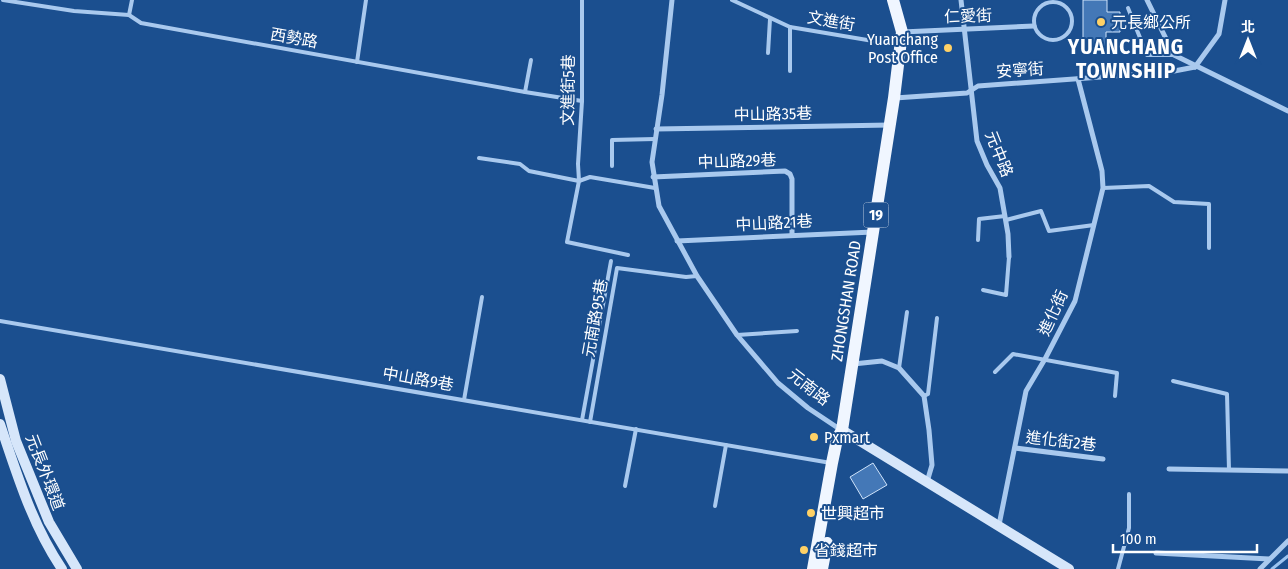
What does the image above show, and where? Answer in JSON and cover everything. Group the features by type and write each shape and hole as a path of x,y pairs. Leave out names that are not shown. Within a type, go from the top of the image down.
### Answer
{"main road":[{"name":"ZHONGSHAN ROAD","path":"813,569 837,439 842,430 894,98 902,32 893,0"},
{"name":"ZHONGSHAN ROAD","path":"822,569 845,441 842,430"}],"street":[{"path":"656,129 662,95 672,0"},
{"name":"元中路","path":"961,0 977,141 987,165 1000,188 1009,257"},
{"path":"1147,0 1174,55 1288,112"},
{"path":"1195,67 1219,34 1225,0"},
{"name":"仁愛街","path":"902,32 1034,26"},
{"name":"安寧街","path":"894,98 967,93 978,86 1169,72 1195,67"},
{"name":"進化街","path":"999,525 1026,391 1075,301 1103,188 1102,171 1078,79"},
{"name":"中山路35巷","path":"656,129 890,124"},
{"name":"元南路","path":"656,129 652,162 659,206 697,276 737,335 778,383 808,408 842,430 1069,569"},
{"name":"中山路29巷","path":"653,177 785,171 790,174 792,179 792,234"},
{"name":"中山路21巷","path":"676,240 873,232"},
{"path":"852,364 882,361 899,368 917,391 924,396 932,465 927,482"},
{"name":"元長外環道","path":"0,379 16,441 48,522 77,569"},
{"name":"元長外環道","path":"0,424 22,491 48,547 62,569"},
{"name":"進化街2巷","path":"1015,448 1103,459"},
{"path":"1169,469 1288,471"},
{"path":"1260,569 1288,541"},
{"path":"1156,553 1269,559"}],"lane":[{"name":"西勢路","path":"4,0 74,11 129,15 141,23 582,101"},
{"path":"129,15 132,0"},
{"path":"357,62 366,0"},
{"name":"文進街5巷","path":"582,0 582,101 578,164 579,181 567,242 628,256"},
{"name":"文進街","path":"732,0 790,27 900,45"},
{"path":"1056,1 1067,9 1071,15 1072,22 1070,30 1065,36 1058,40 1051,40 1043,38 1037,33 1033,19 1040,6 1056,1"},
{"path":"1128,8 1147,55 1174,55"},
{"path":"768,53 770,19"},
{"path":"790,27 790,71"},
{"path":"525,92 530,60"},
{"path":"612,166 612,140 655,140"},
{"path":"479,158 520,164 530,171 579,181 590,177 655,188"},
{"path":"1103,188 1149,186 1174,202 1208,204 1209,248"},
{"path":"978,240 979,219 1005,218 1040,211 1049,230 1094,225"},
{"path":"983,290 1006,295 1009,257"},
{"path":"582,420 611,261"},
{"name":"元南路95巷","path":"590,422 617,268 686,277 697,276"},
{"path":"464,400 482,297"},
{"path":"899,368 907,312"},
{"path":"924,396 928,394 937,318"},
{"name":"中山路9巷","path":"0,320 832,463"},
{"path":"737,335 798,331"},
{"path":"995,372 1013,354 1117,373 1115,396"},
{"path":"1173,381 1227,394 1229,470"},
{"path":"625,486 636,429"},
{"path":"715,506 726,445"},
{"path":"1118,569 1129,528 1130,494"}],"building":[{"name":"元長鄉公所","path":"1083,0 1107,0 1107,12 1120,12 1120,32 1106,32 1106,50 1083,50"},
{"path":"873,463 887,485 863,499 850,477"}],"waterway":[{"path":"1272,569 1288,556"}],"place":[{"name":"元長鄉公所","path":"1101,22"},
{"name":"Yuanchang Post Office","path":"948,48"},
{"name":"Pxmart","path":"814,437"},
{"name":"世興超市","path":"811,513"},
{"name":"省錢超市","path":"804,550"}],"district":[{"name":"YUANCHANG TOWNSHIP","path":"1126,59"}]}
